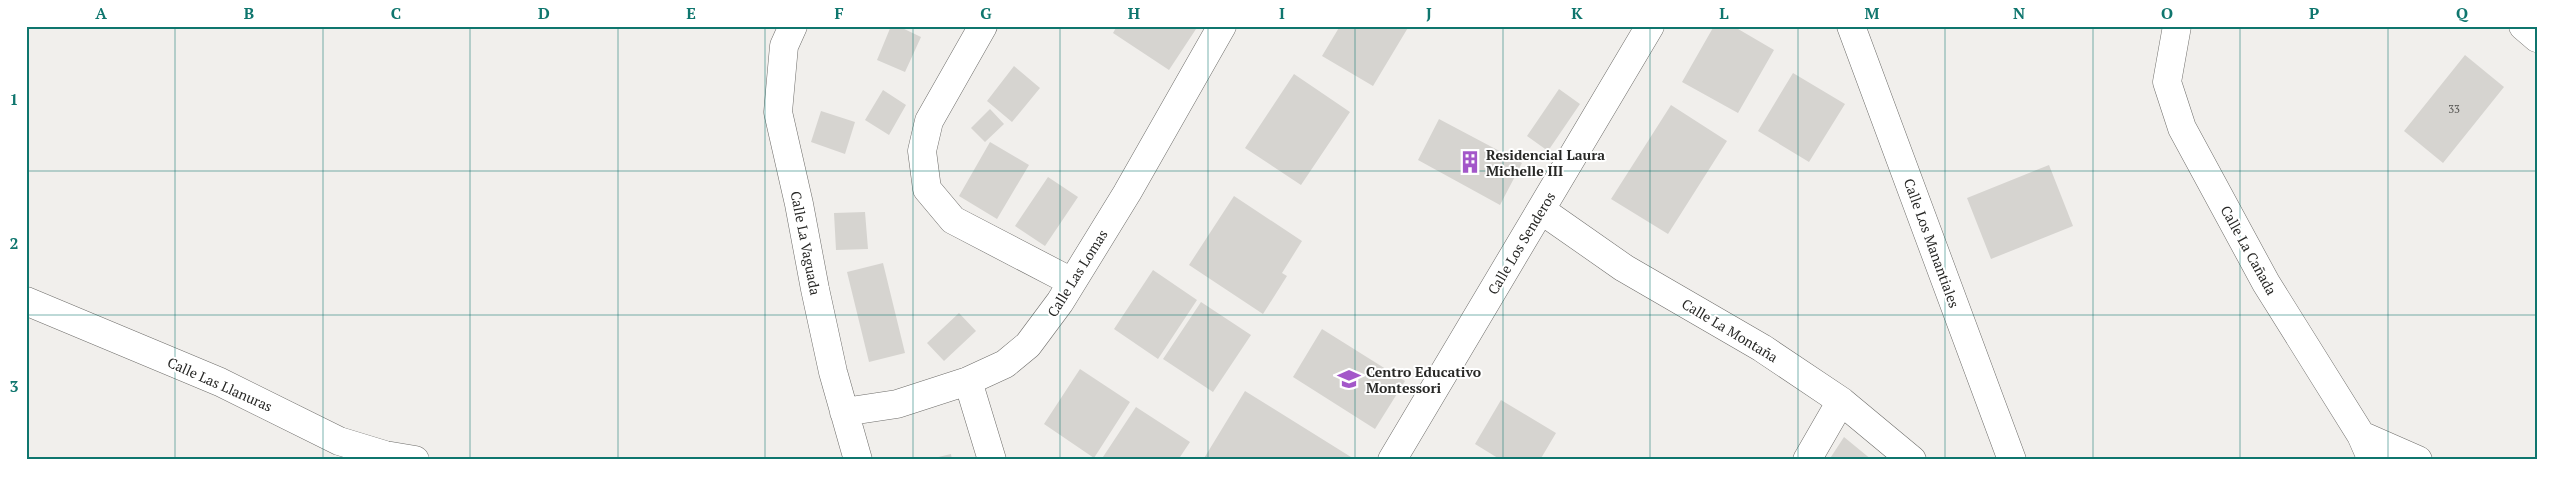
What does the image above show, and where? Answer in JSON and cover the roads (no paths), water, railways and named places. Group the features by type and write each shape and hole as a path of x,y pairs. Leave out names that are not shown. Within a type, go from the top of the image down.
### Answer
{"street":[{"name":"Calle La Vaguada","path":"793,26 784,46 778,112 799,204 817,298 844,412 858,460"},
{"path":"983,26 929,121 922,151 927,189 953,220 1072,282"},
{"name":"Calle Las Lomas","path":"844,412 897,404 968,381 1005,364 1028,345 1072,282 1127,192 1222,26"},
{"name":"Calle Los Senderos","path":"1392,460 1650,26"},
{"name":"Calle Los Manantiales","path":"1851,26 2012,460"},
{"name":"Calle La Cañada","path":"2177,26 2167,82 2182,128 2266,283 2361,435 2372,460"},
{"path":"2523,26 2537,38"},
{"name":"Calle La Montaña","path":"1541,210 1624,268 1762,348 1841,402 1912,460"},
{"name":"Calle Las Llanuras","path":"26,301 220,382 339,440 385,455 415,460"},
{"path":"968,381 992,460"},
{"path":"1806,460 1841,402"},
{"path":"2361,435 2418,460"}],"place":[{"name":"Residencial Laura Michelle III","path":"1470,162"},
{"name":"Centro Educativo Montessori","path":"1349,379"}]}
